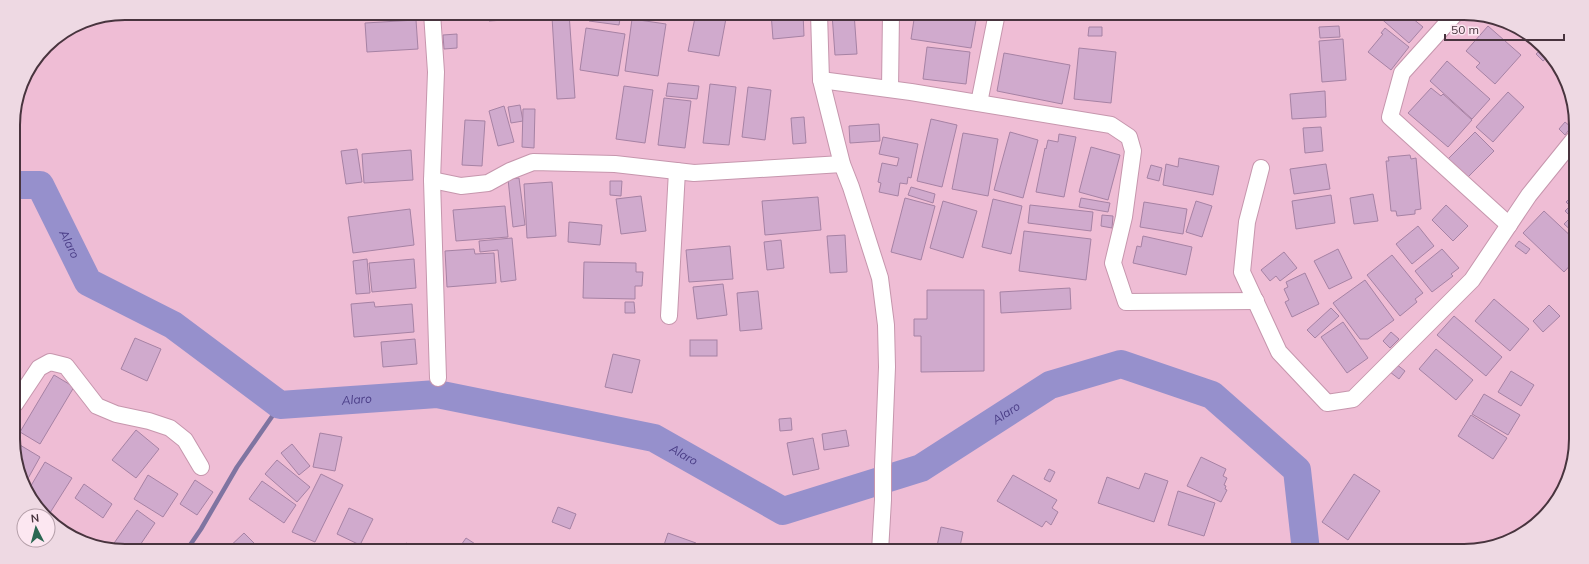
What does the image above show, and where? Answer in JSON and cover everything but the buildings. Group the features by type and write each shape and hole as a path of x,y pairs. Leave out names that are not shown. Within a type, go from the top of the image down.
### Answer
{"street":[{"path":"432,20 436,72 432,180 438,378"},
{"path":"819,20 821,80 842,164 880,278 886,324 887,367 882,466 883,500 880,544"},
{"path":"890,90 891,20"},
{"path":"979,103 996,20"},
{"path":"1450,20 1402,73 1390,117 1509,225"},
{"path":"821,80 979,103 1111,125 1128,137 1133,151 1124,217 1113,263 1126,302 1256,301"},
{"path":"1261,168 1246,222 1242,272 1279,352 1327,403 1353,399 1472,280 1528,195 1569,145"},
{"path":"432,180 461,186 488,183 510,171 532,162 615,164 694,173 842,164"},
{"path":"669,316 677,171"},
{"path":"20,396 39,368 50,362 66,366 97,406 116,414 149,421 170,428 185,440 201,467"}],"waterway":[{"name":"Alaro","path":"20,185 40,185 88,282 173,325 280,405 437,394 654,438 783,511 921,468 1050,385 1121,364 1212,395 1297,470 1305,544"},
{"path":"191,544 237,467 280,405"}]}
